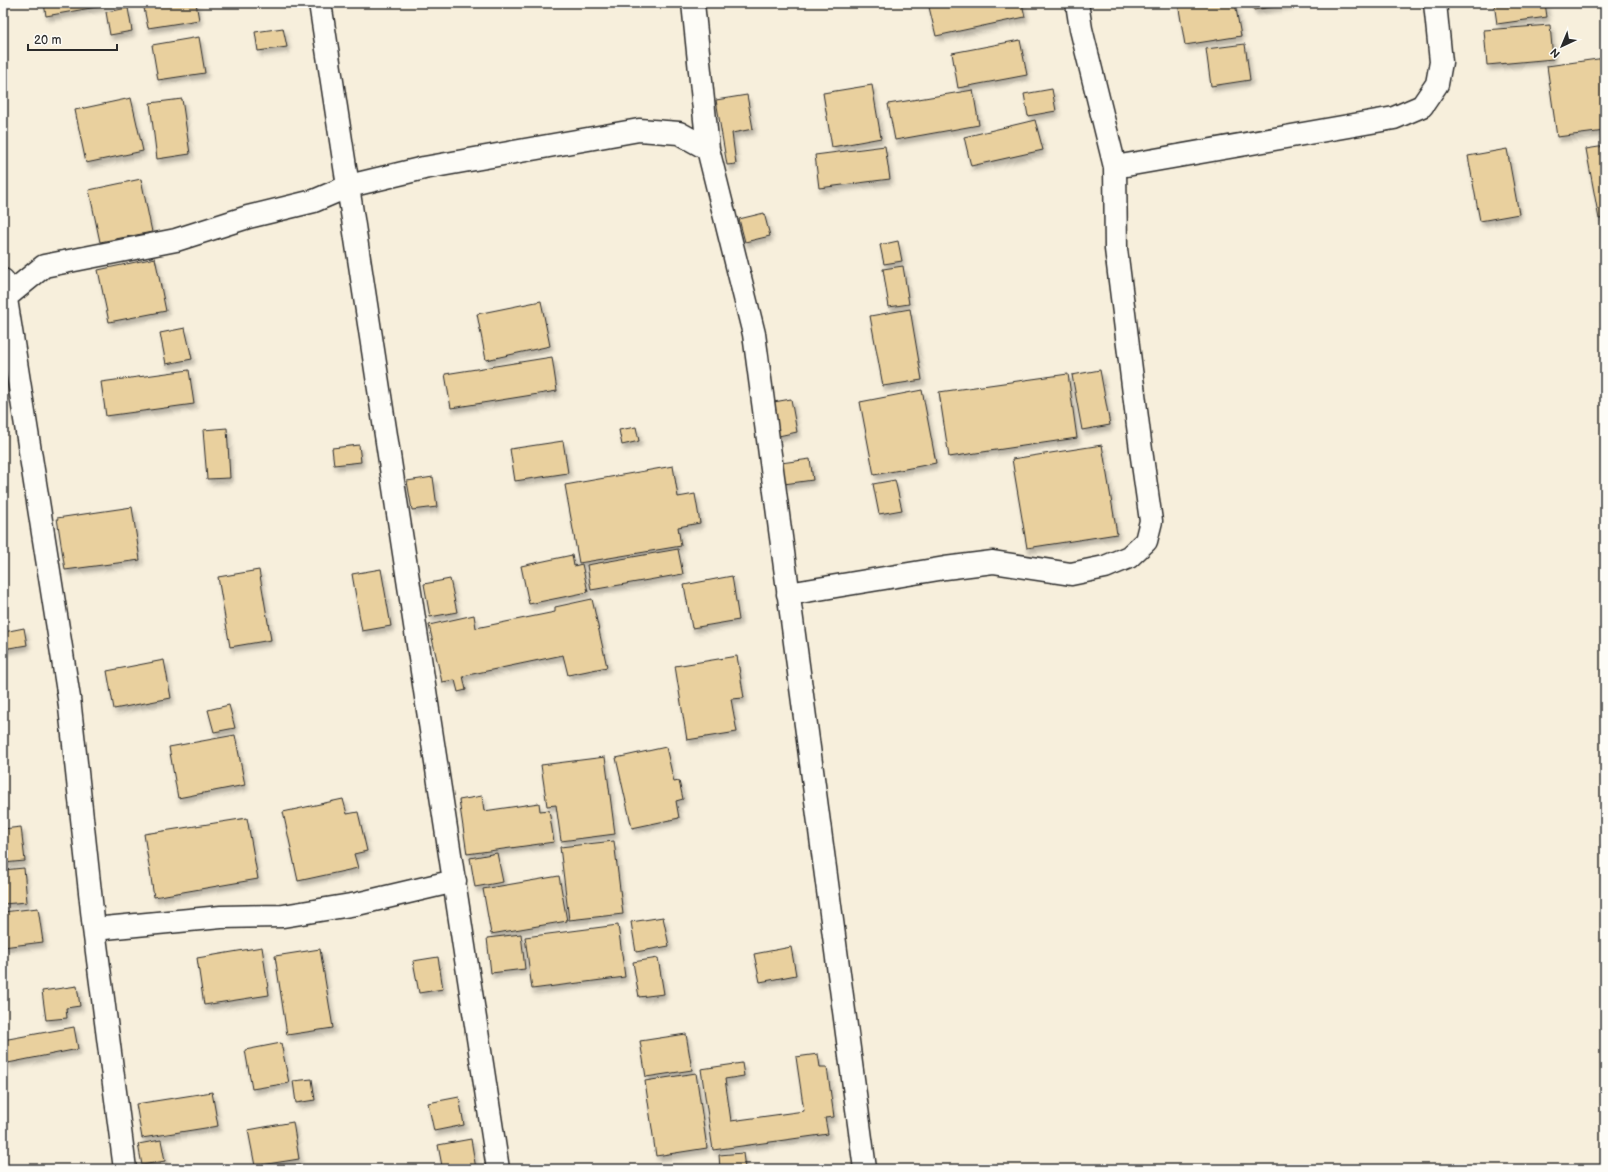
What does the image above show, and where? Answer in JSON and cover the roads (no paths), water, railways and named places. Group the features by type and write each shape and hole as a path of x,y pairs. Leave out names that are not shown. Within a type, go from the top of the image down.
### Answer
{"street":[{"path":"320,3 498,1169"},
{"path":"692,3 708,149 754,334 865,1169"},
{"path":"788,594 945,568 993,562 1071,574 1105,567 1129,557 1146,541 1152,521 1140,450 1116,249 1115,167 1081,29 1077,3"},
{"path":"1115,167 1394,118 1422,106 1437,84 1441,62 1435,3"},
{"path":"125,1169 94,929 69,698 4,288 44,266 176,240 248,217 314,201 349,186 424,168 639,130 679,133 708,149"},
{"path":"94,929 221,917 283,916 357,904 455,881"}]}
